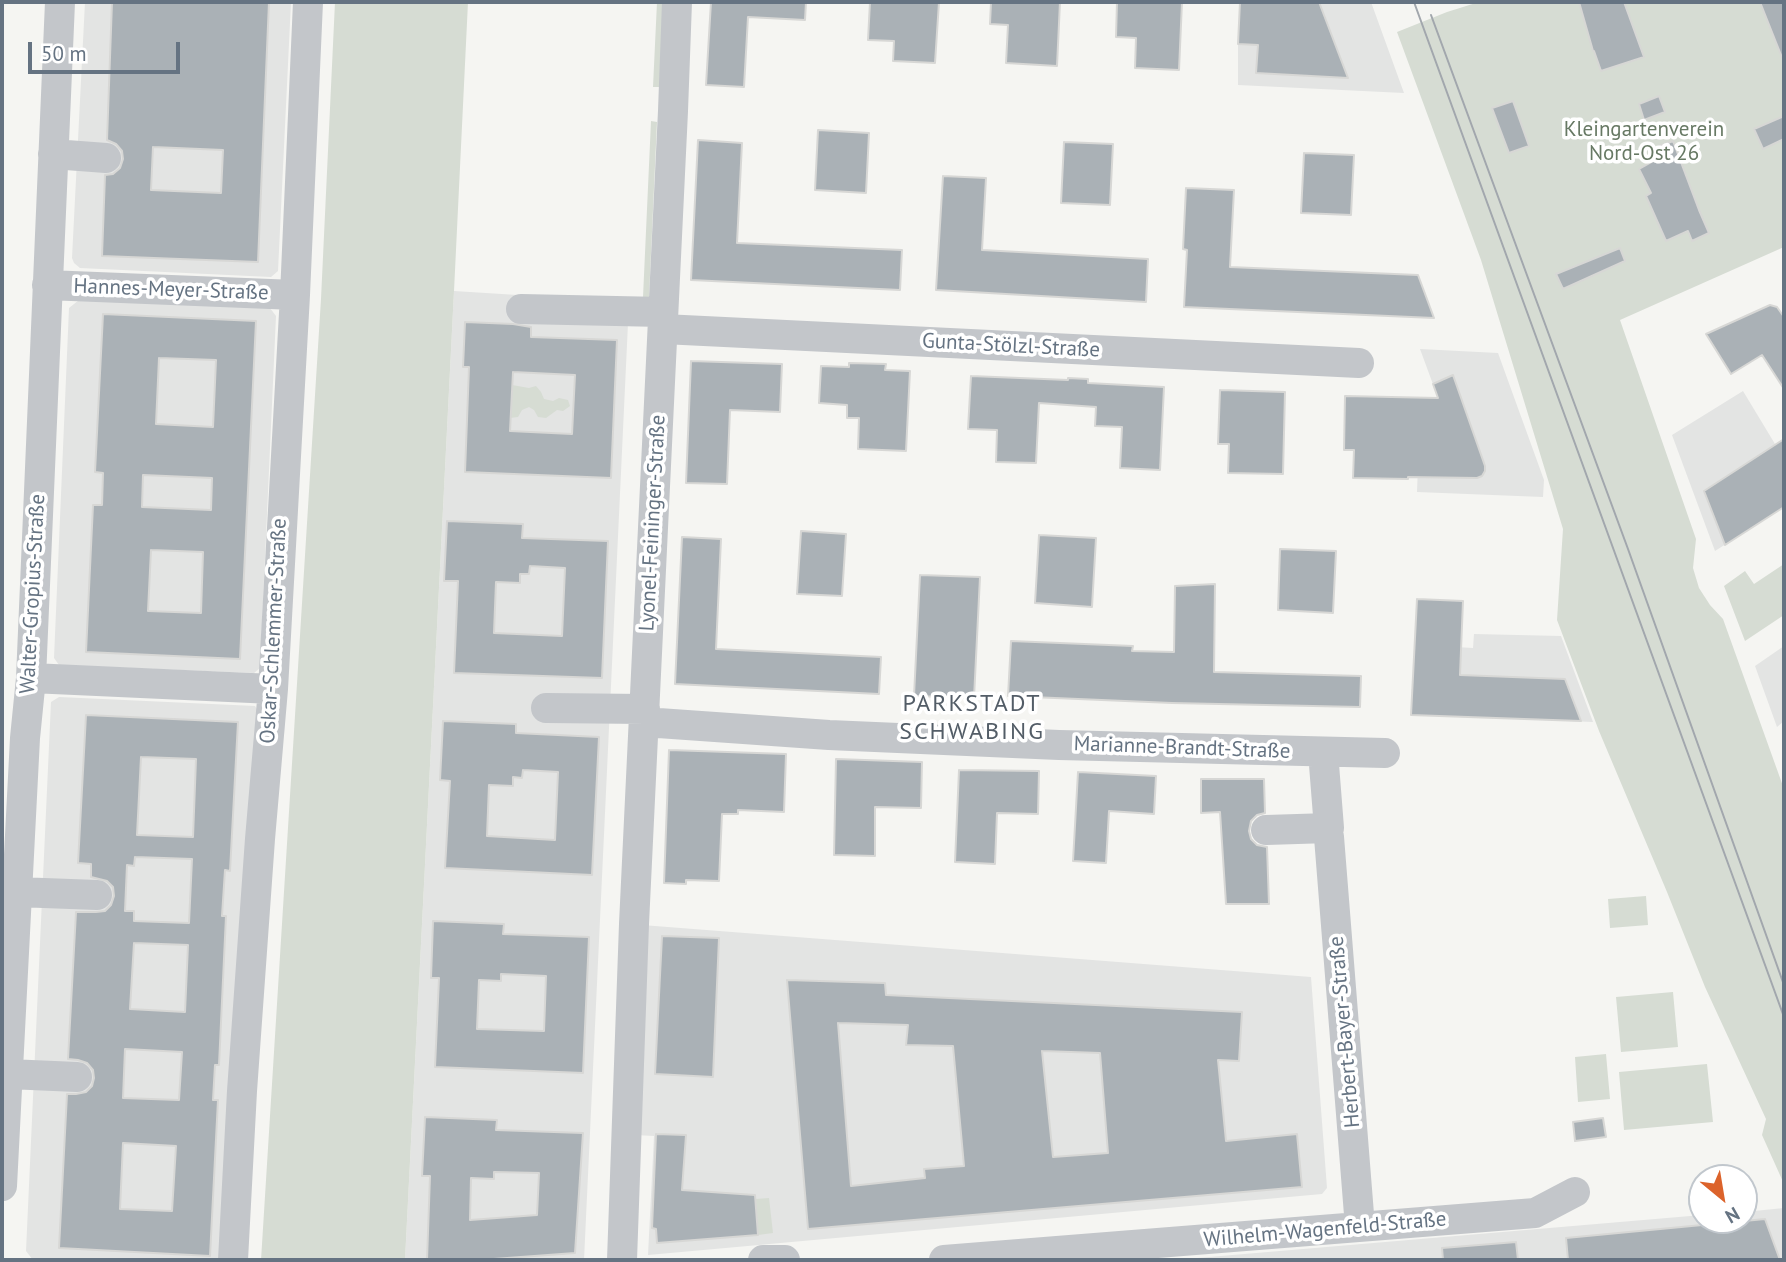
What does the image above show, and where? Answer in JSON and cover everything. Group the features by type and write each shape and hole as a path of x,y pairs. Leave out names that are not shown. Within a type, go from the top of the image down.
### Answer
{"street":[{"name":"Walter-Gropius-Straße","path":"2,1186 25,738 31,678 60,2"},
{"name":"Oskar-Schlemmer-Straße","path":"233,1260 243,1078 273,689 308,2"},
{"name":"Lyonel-Feininger-Straße","path":"621,1260 677,2"},
{"path":"53,154 106,158"},
{"name":"Hannes-Meyer-Straße","path":"47,285 295,295"},
{"name":"Gunta-Stölzl-Straße","path":"521,309 1359,363"},
{"path":"31,678 273,689"},
{"name":"Marianne-Brandt-Straße","path":"546,708 855,737 1385,753"},
{"name":"Herbert-Bayer-Straße","path":"1323,752 1360,1227"},
{"path":"1266,830 1329,832"},
{"path":"17,892 97,895"},
{"path":"8,1074 77,1077"},
{"name":"Wilhelm-Wagenfeld-Straße","path":"944,1260 1284,1247 1360,1227 1535,1213 1575,1192"},
{"path":"763,1260 785,1260"}],"shaded area":[{"path":"85,2 291,2 278,271 271,277 80,268 74,263 72,258"},
{"path":"1240,2 1371,2 1404,93 1238,85"},
{"path":"454,291 629,302 584,1260 405,1260"},
{"path":"79,300 270,308 276,316 260,668 254,673 59,665 54,658 69,308"},
{"path":"1420,349 1498,353 1544,480 1543,497 1417,492 1420,412 1441,406"},
{"path":"1743,391 1775,444 1784,439 1784,507 1715,551 1672,435"},
{"path":"1474,634 1561,636 1593,722 1411,715 1412,687 1419,687 1456,647 1473,648"},
{"path":"1784,646 1784,721 1777,727 1755,666"},
{"path":"59,697 255,706 259,713 231,1260 33,1260 26,1251 51,702"},
{"path":"642,925 1311,977 1327,1188 1322,1194 648,1255 654,1136 635,1135"},
{"path":"1784,1208 1784,1260 1174,1260 1688,1216 1688,1234 1758,1234 1758,1211"}],"green space":[{"path":"335,2 468,2 405,1260 261,1260 321,299"},
{"path":"657,2 664,2 660,87 653,87"},
{"name":"Kleingartenverein Nord-Ost 26","path":"1479,2 1784,2 1784,247 1620,320 1696,539 1693,568 1699,588 1723,619 1784,789 1784,1184 1762,1135 1766,1119 1705,987 1599,731 1557,620 1563,529 1481,260 1397,32"},
{"path":"651,121 657,122 649,297 643,297"},
{"path":"512,385 529,388 536,386 544,399 568,400 570,406 563,411 557,410 546,418 538,417 529,407 522,410 518,417 510,418"},
{"path":"1784,564 1784,615 1745,641 1724,586 1745,571 1754,584"},
{"path":"1646,896 1648,925 1610,928 1608,899"},
{"path":"1673,992 1678,1047 1621,1052 1616,997"},
{"path":"1606,1054 1610,1099 1578,1102 1575,1057"},
{"path":"1707,1064 1713,1122 1624,1130 1619,1072"},
{"path":"769,1198 773,1233 758,1235 756,1199"}],"building":[{"path":"112,2 269,2 258,262 102,256 105,175 113,174 120,168 123,159 122,151 107,140","holes":["153,147 223,150 221,193 151,190"]},
{"path":"711,2 806,2 805,20 748,17 744,87 706,85"},
{"path":"870,2 939,2 935,63 893,61 894,41 868,40"},
{"path":"991,2 1060,2 1057,66 1006,63 1008,25 990,24"},
{"path":"1117,2 1182,2 1179,70 1135,68 1136,38 1116,37"},
{"path":"1240,2 1319,2 1348,78 1256,73 1258,45 1238,44"},
{"path":"1579,2 1624,2 1644,57 1601,71"},
{"path":"1760,2 1784,2 1784,60 1783,60"},
{"path":"1659,96 1665,112 1644,120 1639,104"},
{"path":"1513,101 1529,146 1509,153 1492,108"},
{"path":"1784,116 1784,139 1763,149 1754,129"},
{"path":"818,130 869,133 866,193 815,190"},
{"path":"698,140 742,143 737,243 902,250 900,290 691,280"},
{"path":"1673,141 1709,233 1692,241 1688,231 1666,241 1646,196 1651,193 1639,169 1657,159 1654,148"},
{"path":"1064,142 1113,144 1110,205 1061,203"},
{"path":"1304,153 1354,155 1351,215 1301,213"},
{"path":"943,176 986,178 982,250 1148,259 1146,302 936,290"},
{"path":"1186,188 1234,190 1230,267 1418,275 1434,318 1184,307"},
{"path":"1620,248 1625,261 1563,289 1556,274"},
{"path":"1770,305 1777,307 1784,317 1784,389 1762,355 1731,374 1706,334"},
{"path":"103,314 256,321 240,659 86,652 93,505 102,505 103,473 95,472","holes":["159,358 216,360 213,427 156,424","143,475 212,478 211,510 142,507","151,550 203,552 201,613 148,611"]},
{"path":"465,322 531,327 531,337 617,340 611,478 465,472 469,367 463,367","holes":["513,372 575,375 572,434 510,431"]},
{"path":"691,361 782,364 780,412 730,410 727,484 686,483"},
{"path":"849,363 886,364 885,370 910,371 906,451 858,449 859,418 847,418 847,405 819,403 821,366 849,367"},
{"path":"1453,375 1485,466 1482,476 1353,478 1354,450 1344,450 1345,396 1438,398 1433,384"},
{"path":"971,376 1088,379 1088,383 1164,387 1160,470 1120,468 1122,427 1095,426 1096,407 1039,403 1036,463 996,462 997,430 968,429"},
{"path":"1220,390 1285,392 1283,474 1228,473 1229,444 1218,444"},
{"path":"1784,439 1784,507 1725,545 1704,491"},
{"path":"447,521 523,524 522,538 608,541 602,678 454,673 458,581 444,581","holes":["530,566 565,568 562,636 494,633 496,582 520,583 520,574 529,574"]},
{"path":"801,531 846,534 842,596 797,594"},
{"path":"1039,535 1096,538 1092,607 1035,603"},
{"path":"682,537 721,539 716,649 881,657 879,694 675,684"},
{"path":"1280,549 1336,551 1333,613 1278,610"},
{"path":"920,575 980,577 974,698 914,696"},
{"path":"1215,584 1214,672 1361,676 1360,707 1008,696 1011,641 1133,646 1132,651 1174,652 1175,586"},
{"path":"1417,599 1463,601 1460,675 1565,679 1581,721 1411,715"},
{"path":"86,715 238,722 230,871 225,870 222,916 226,916 219,1065 215,1065 213,1100 218,1100 210,1256 59,1248 67,1094 86,1092 92,1086 94,1078 93,1070 87,1063 68,1059 76,912 105,911 114,896 113,887 107,881 91,877 91,864 78,863","holes":["141,757 196,759 193,837 137,835","135,857 192,859 189,923 134,921 134,911 125,911 127,865 134,866","134,943 188,945 185,1012 130,1009","125,1049 182,1052 179,1100 123,1098","123,1143 176,1146 172,1211 120,1209"]},
{"path":"443,721 516,724 516,733 599,737 592,875 445,868 450,781 440,780","holes":["523,770 558,772 555,840 487,836 489,785 513,786 513,777 522,778"]},
{"path":"669,750 786,754 784,812 738,810 738,814 722,814 719,881 686,880 686,884 664,883"},
{"path":"836,759 922,762 921,808 875,807 875,856 834,855"},
{"path":"959,770 1039,771 1038,814 997,813 995,864 955,862"},
{"path":"1078,772 1156,776 1154,814 1109,811 1106,863 1073,861"},
{"path":"1201,779 1264,779 1265,813 1257,815 1251,821 1249,831 1251,839 1257,845 1267,847 1269,904 1226,904 1220,812 1201,813"},
{"path":"433,921 504,924 503,934 589,937 583,1073 435,1067 439,978 431,978","holes":["501,974 546,976 544,1031 477,1029 479,980 501,981"]},
{"path":"662,936 719,938 713,1077 655,1074"},
{"path":"787,980 885,983 886,995 1242,1012 1239,1061 1218,1060 1226,1141 1297,1134 1302,1187 808,1229","holes":["838,1023 908,1025 906,1045 953,1046 964,1166 924,1169 925,1178 851,1186","1042,1051 1100,1053 1108,1153 1053,1157"]},
{"path":"425,1117 497,1120 496,1130 583,1133 575,1253 480,1260 427,1260 430,1176 422,1176","holes":["494,1172 539,1173 537,1215 470,1220 471,1178 494,1179"]},
{"path":"1603,1118 1606,1137 1575,1141 1573,1122"},
{"path":"656,1134 686,1135 682,1190 755,1195 758,1235 657,1243 656,1229 652,1228"},
{"path":"1765,1219 1780,1260 1568,1260 1566,1238 1688,1226 1688,1234 1758,1234 1758,1220"},
{"path":"1516,1242 1518,1260 1443,1260 1442,1248"}],"tram line":[{"path":"1414,2 1784,1017"},
{"path":"1431,15 1628,549 1784,985"}],"district":[{"name":"PARKSTADT SCHWABING","path":"972,718"}]}
